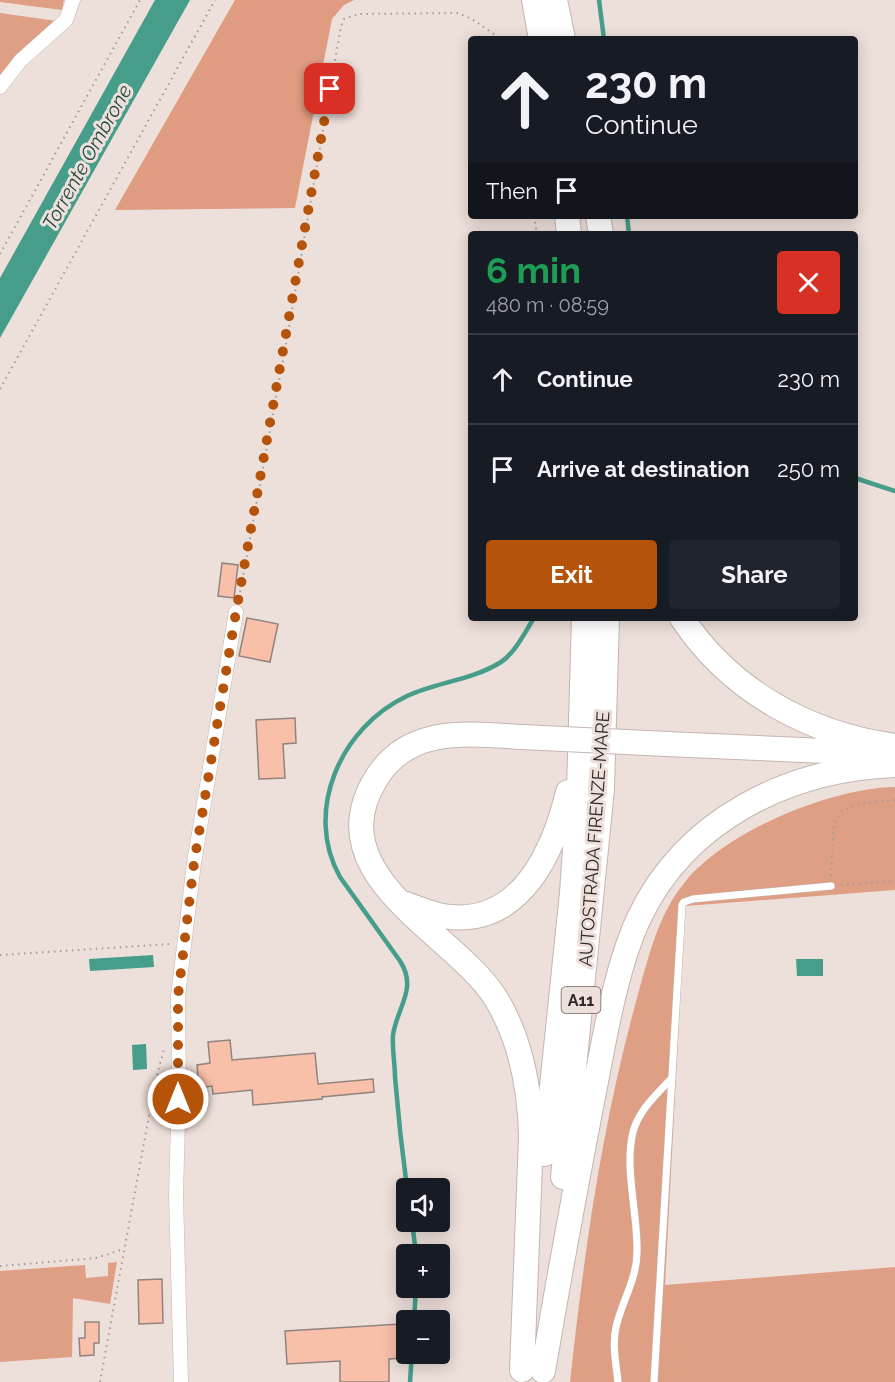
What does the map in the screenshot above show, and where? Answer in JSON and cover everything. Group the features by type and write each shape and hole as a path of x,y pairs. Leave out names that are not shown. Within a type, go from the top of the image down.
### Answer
{"highway":[{"path":"534,0 540,36"},
{"path":"555,0 562,36"},
{"name":"AUTOSTRADA FIRENZE-MARE","path":"532,1376 572,892 579,789 584,621"},
{"name":"AUTOSTRADA FIRENZE-MARE","path":"532,1376 601,800 607,621"},
{"path":"684,621 707,652 725,670 775,706 826,729 895,746"},
{"path":"398,901 439,915 472,916 497,908 525,887 540,867 559,828 568,791 583,689"},
{"path":"532,1376 532,1152 530,1105 520,1053 507,1018 485,984 457,954 398,901 371,866 364,841 364,814 372,786 379,775 406,747 435,736 456,733 895,755"},
{"path":"532,1376 575,1186 609,1020 628,947 651,897 678,859 697,839 742,807 766,794 821,775 870,766 895,765"}],"street":[{"path":"0,87 21,60 66,20 73,0"},
{"path":"181,1382 176,1195 179,1084 176,1026 183,944 236,612"}],"lane":[{"path":"654,1382 679,922 684,902 831,886"},
{"path":"618,1382 616,1326 634,1278 638,1252 631,1164 632,1135 645,1106 670,1080"}],"path":[{"path":"0,254 140,0"},
{"path":"0,389 215,0"},
{"path":"236,612 344,19 358,14 458,13 472,19 497,36"},
{"path":"895,800 857,804 845,808 838,814 835,822 831,886 895,881"},
{"path":"0,955 183,944"},
{"path":"100,1382 155,1083 164,1050 176,1026"},
{"path":"0,1266 96,1258 125,1249"}],"shaded area":[{"path":"0,0 64,0 62,10 0,2"},
{"path":"235,0 354,0 344,5 332,19 295,208 115,210"},
{"path":"0,13 57,21 0,78"},
{"path":"895,787 895,890 685,906 665,1285 895,1267 895,1382 570,1382 581,1285 604,1141 645,968 668,908 685,882 703,863 753,830 811,804 869,789"},
{"path":"117,1262 110,1304 73,1298 72,1357 0,1362 0,1271 85,1265 86,1278 108,1276 108,1263"}],"water":[{"name":"Torrente Ombrone","path":"155,0 190,0 0,338 0,278"},
{"path":"153,955 154,967 90,971 89,959"},
{"path":"796,959 823,959 823,976 797,976"},
{"path":"146,1044 147,1069 133,1070 132,1045"}],"building":[{"path":"222,563 238,565 234,598 218,596"},
{"path":"247,618 278,624 270,662 239,656"},
{"path":"295,718 296,743 283,744 285,778 259,779 256,720"},
{"path":"230,1040 232,1060 315,1053 318,1084 373,1079 374,1092 253,1105 252,1090 213,1094 212,1086 199,1088 197,1065 210,1063 208,1042"},
{"path":"162,1279 163,1323 139,1324 138,1280"},
{"path":"85,1322 99,1322 99,1343 94,1343 94,1355 80,1356 79,1338 85,1338"},
{"path":"396,1324 396,1358 389,1359 389,1382 340,1382 340,1361 287,1364 285,1331"}],"waterway":[{"path":"599,0 604,36"},
{"path":"627,219 629,231"},
{"path":"858,479 895,491"},
{"path":"406,1178 397,1105 393,1035 405,998 407,980 400,961 340,877 330,852 326,825 328,799 335,773 347,749 363,728 384,710 407,696 479,673 501,662 515,648 532,621"},
{"path":"413,1232 415,1244"},
{"path":"415,1298 415,1310"},
{"path":"410,1382 411,1364"}],"route":[{"path":"178,1099 176,1026 178,996 194,863 236,612 288,333 330,89"}]}
